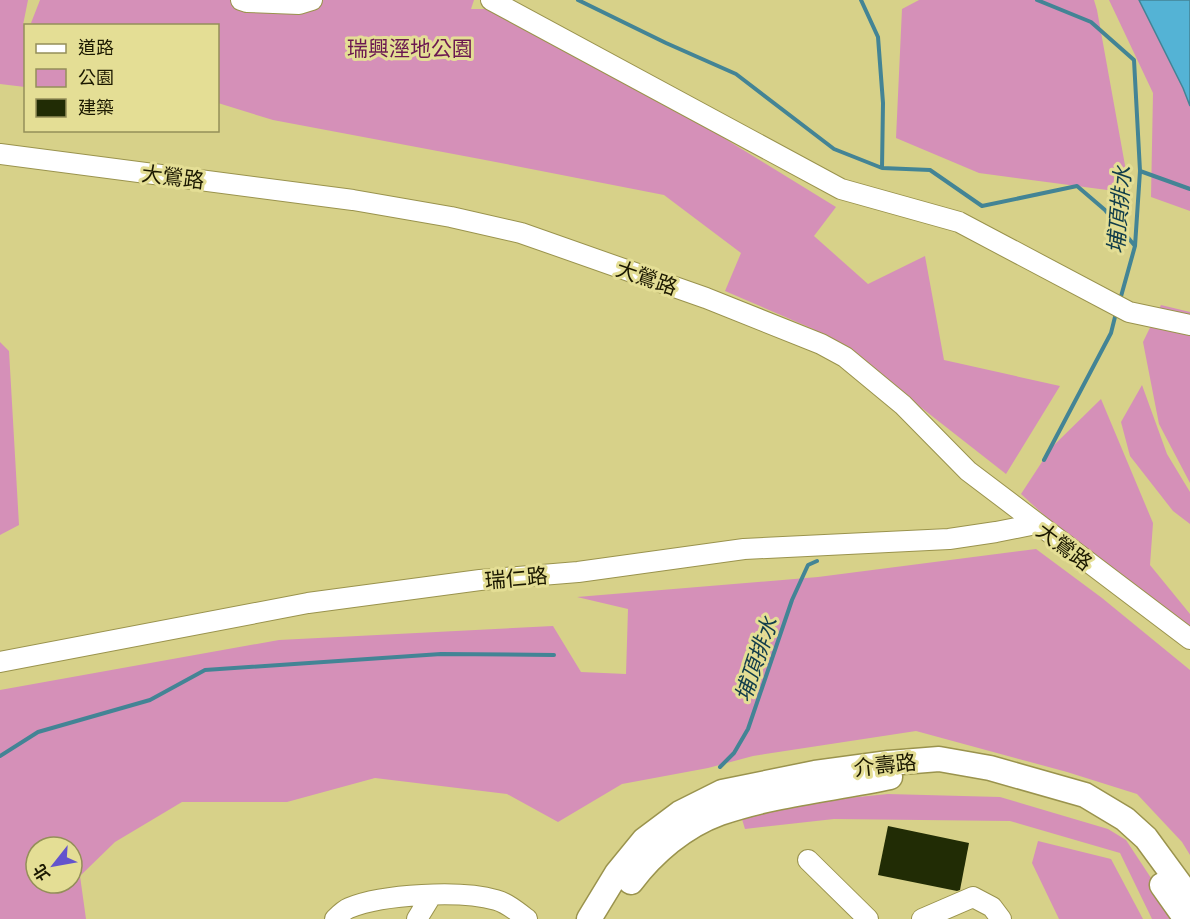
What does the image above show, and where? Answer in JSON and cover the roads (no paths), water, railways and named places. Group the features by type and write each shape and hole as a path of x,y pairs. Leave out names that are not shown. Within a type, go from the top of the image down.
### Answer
{"main road":[{"name":"介壽路","path":"589,919 617,873 644,840 680,813 722,792 815,773 939,759 990,768 1085,795 1125,819 1146,838 1190,898"},
{"name":"介壽路","path":"606,919 644,864 676,836 719,814 791,795 890,777 939,775 987,781 1074,810 1118,830 1136,847 1186,919"}],"street":[{"path":"241,0 298,4 312,0"},
{"path":"491,0 841,189 959,222 1110,304 1129,312 1190,325"},
{"name":"大鶯路","path":"0,154 254,186 450,217 520,233 706,298 820,344 845,357 903,405 968,471 1035,524 1190,639"},
{"name":"瑞仁路","path":"0,662 308,603 480,580 578,572 744,549 949,539 1035,524"},
{"path":"808,860 868,919"},
{"path":"335,919 347,908 380,899 406,896 466,896 496,900 514,915"},
{"path":"417,919 431,896"},
{"path":"922,919 973,897 992,907 1001,919"}],"water":[{"path":"1139,0 1190,0 1190,106 1183,88"}],"waterway":[{"path":"578,0 736,74 834,149 882,168 930,170 982,206 1077,186 1105,210 1135,246"},
{"path":"861,0 878,37 883,103 882,168"},
{"name":"埔頂排水","path":"1037,0 1091,22 1134,60 1140,171 1135,246 1120,300"},
{"path":"1140,171 1190,189"},
{"name":"埔頂排水","path":"1044,460 1111,333 1116,313"},
{"name":"埔頂排水","path":"720,767 734,753 748,729 792,600 808,565 817,561"},
{"path":"0,756 38,732 150,700 205,670 441,654 554,655"}],"park label":[{"name":"瑞興溼地公園","path":"410,47"}]}
